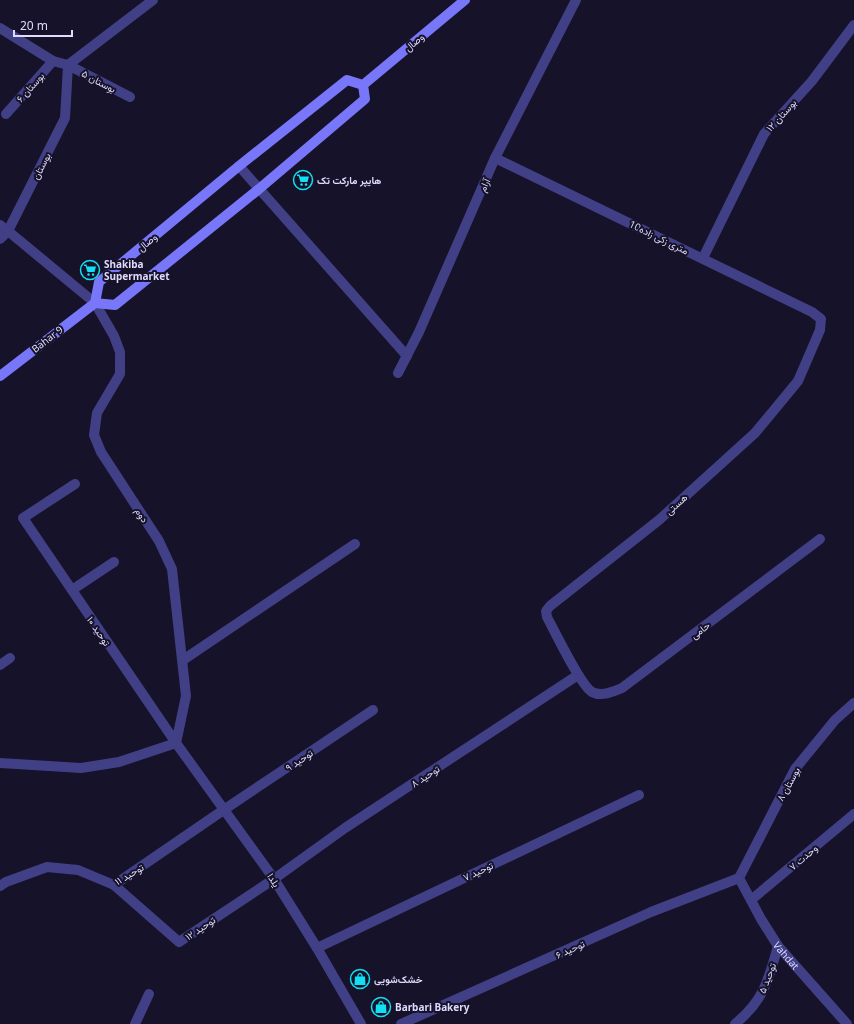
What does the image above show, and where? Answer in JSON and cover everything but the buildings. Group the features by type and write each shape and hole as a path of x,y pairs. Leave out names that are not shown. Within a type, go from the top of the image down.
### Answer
{"main road":[{"name":"وصال","path":"95,303 98,282 239,166 346,80 364,85 465,0"},
{"path":"95,303 115,305 259,188 365,99 364,85"},
{"name":"Bahar 9","path":"0,376 95,303"}],"street":[{"path":"0,28 53,61 68,65 153,0"},
{"name":"آرام","path":"398,372 419,332 495,158 576,0"},
{"name":"بوستان ۱۲","path":"703,258 764,134 812,81 854,25"},
{"name":"بوستان ۶","path":"6,114 53,61"},
{"name":"بوستان ۵","path":"68,65 130,97"},
{"name":"بوستان","path":"0,239 4,228 66,118 68,65"},
{"name":"10متری زکی زاده","path":"495,158 703,258 812,312 821,319"},
{"path":"239,166 407,356"},
{"path":"4,228 95,303"},
{"name":"دوم","path":"95,303 114,336 120,352 120,374 97,413 94,435 101,452 159,541 172,569 186,696 176,743"},
{"name":"هستی","path":"578,675 547,617 546,611 550,606 659,520 755,433 798,381 820,330 821,319"},
{"name":"توحید ۱۰","path":"75,484 23,518 176,743"},
{"name":"حامی","path":"578,675 588,689 593,692 605,693 622,688 820,539"},
{"path":"183,660 355,544"},
{"path":"72,590 114,562"},
{"path":"0,665 10,658"},
{"name":"توحید ۸","path":"274,879 346,828 578,675"},
{"name":"بوستان ۸","path":"739,878 795,769 836,720 854,703"},
{"name":"توحید ۹","path":"225,809 373,710"},
{"path":"0,763 81,768 119,762 176,743"},
{"name":"یلدا","path":"176,743 274,879 317,948 361,1024"},
{"name":"توحید ۷","path":"317,948 639,795"},
{"name":"توحید ۱۱","path":"0,886 6,882 47,867 78,870 114,885 225,809"},
{"name":"وحدت ۷","path":"751,900 854,814"},
{"name":"Vahdat","path":"739,878 778,946 848,1024"},
{"name":"توحید ۶","path":"401,1024 651,912 739,878"},
{"name":"توحید ۱۲","path":"114,885 179,942 274,879"},
{"name":"توحید ۵","path":"735,1024 761,996 767,984 778,946"},
{"path":"135,1024 149,994"}],"place":[{"name":"هایپر مارکت تک","path":"303,180"},
{"name":"Shakiba Supermarket","path":"90,270"},
{"name":"خشک‌شویی","path":"360,979"},
{"name":"Barbari Bakery","path":"381,1007"}]}
